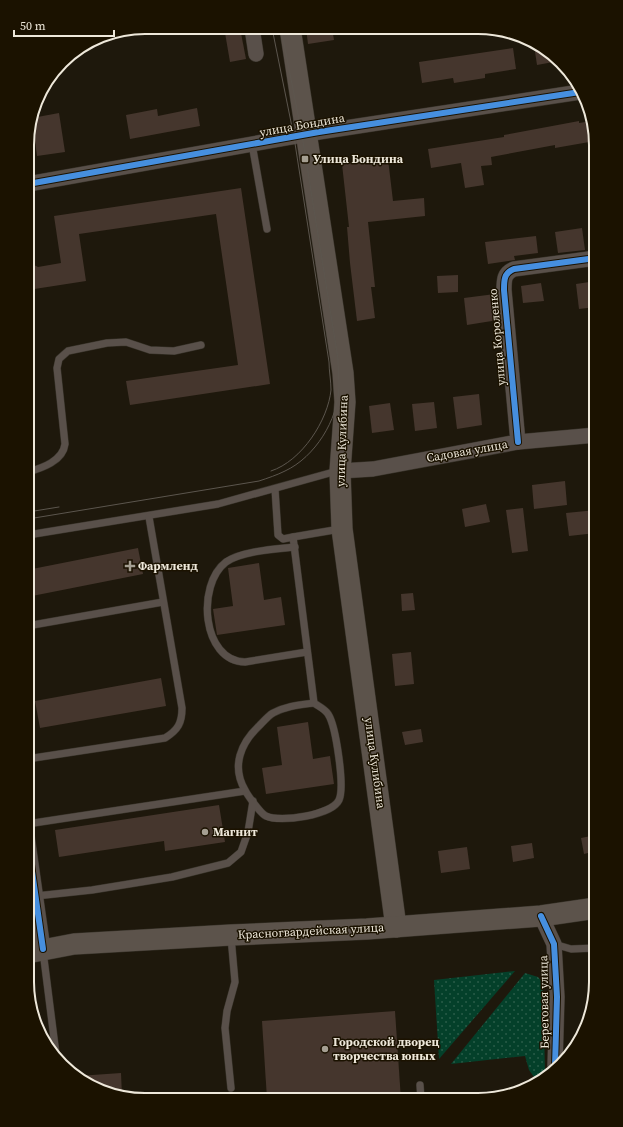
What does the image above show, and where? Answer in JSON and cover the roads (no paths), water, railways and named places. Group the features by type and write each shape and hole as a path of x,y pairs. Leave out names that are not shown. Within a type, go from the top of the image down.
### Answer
{"main road":[{"name":"улица Кулибина","path":"291,34 343,373 345,402 340,470 342,528 396,927"},
{"name":"Красногвардейская улица","path":"35,951 74,944 230,934 367,930 541,916 589,909"}],"street":[{"path":"253,34 256,54"},
{"name":"улица Бондина","path":"34,183 306,135 576,93"},
{"name":"улица Короленко","path":"518,442 504,277 509,272 514,270 589,259"},
{"name":"Садовая улица","path":"340,470 373,469 518,442 589,436"},
{"path":"34,883 36,896 35,951"},
{"name":"Береговая улица","path":"541,916 554,944 557,997 555,1061"}],"lane":[{"path":"252,144 267,229"},
{"path":"34,470 59,458 64,452 65,444 57,368 59,359 68,351 126,342 150,350 174,351 201,345"},
{"path":"34,534 149,517 218,504 340,470"},
{"path":"275,489 278,535 283,539 326,533 342,528"},
{"path":"34,758 165,738 176,731 180,724 182,708 149,517"},
{"path":"293,537 314,703"},
{"path":"294,547 246,555 228,561 217,570 209,588 206,608 213,638 225,655 236,662 245,662 307,652"},
{"path":"34,625 163,602"},
{"path":"314,703 328,713 332,723 342,778 342,789 339,800 333,808 287,820 276,819 264,816 245,791 238,770 243,745 251,733 271,714 291,706 314,703"},
{"path":"34,823 245,791"},
{"path":"36,896 92,890 172,877 228,863 241,852 248,832 253,800"},
{"path":"230,934 235,982 227,1011 225,1028 231,1088"},
{"path":"554,944 571,949 589,948"},
{"path":"35,951 54,1046"},
{"path":"420,1085 421,1093"}],"tram line":[{"path":"271,471 282,466 293,458 312,438 325,414 331,390 329,362 294,137 273,34"},
{"path":"34,518 259,481 296,465 306,457 323,436 338,400 338,359 302,135 282,34"},
{"path":"34,511 59,507"}],"place":[{"name":"Улица Бондина","path":"305,159"},
{"name":"Фармленд","path":"130,566"},
{"name":"Магнит","path":"205,832"},
{"name":"Городской дворец творчества юных","path":"325,1049"}]}
